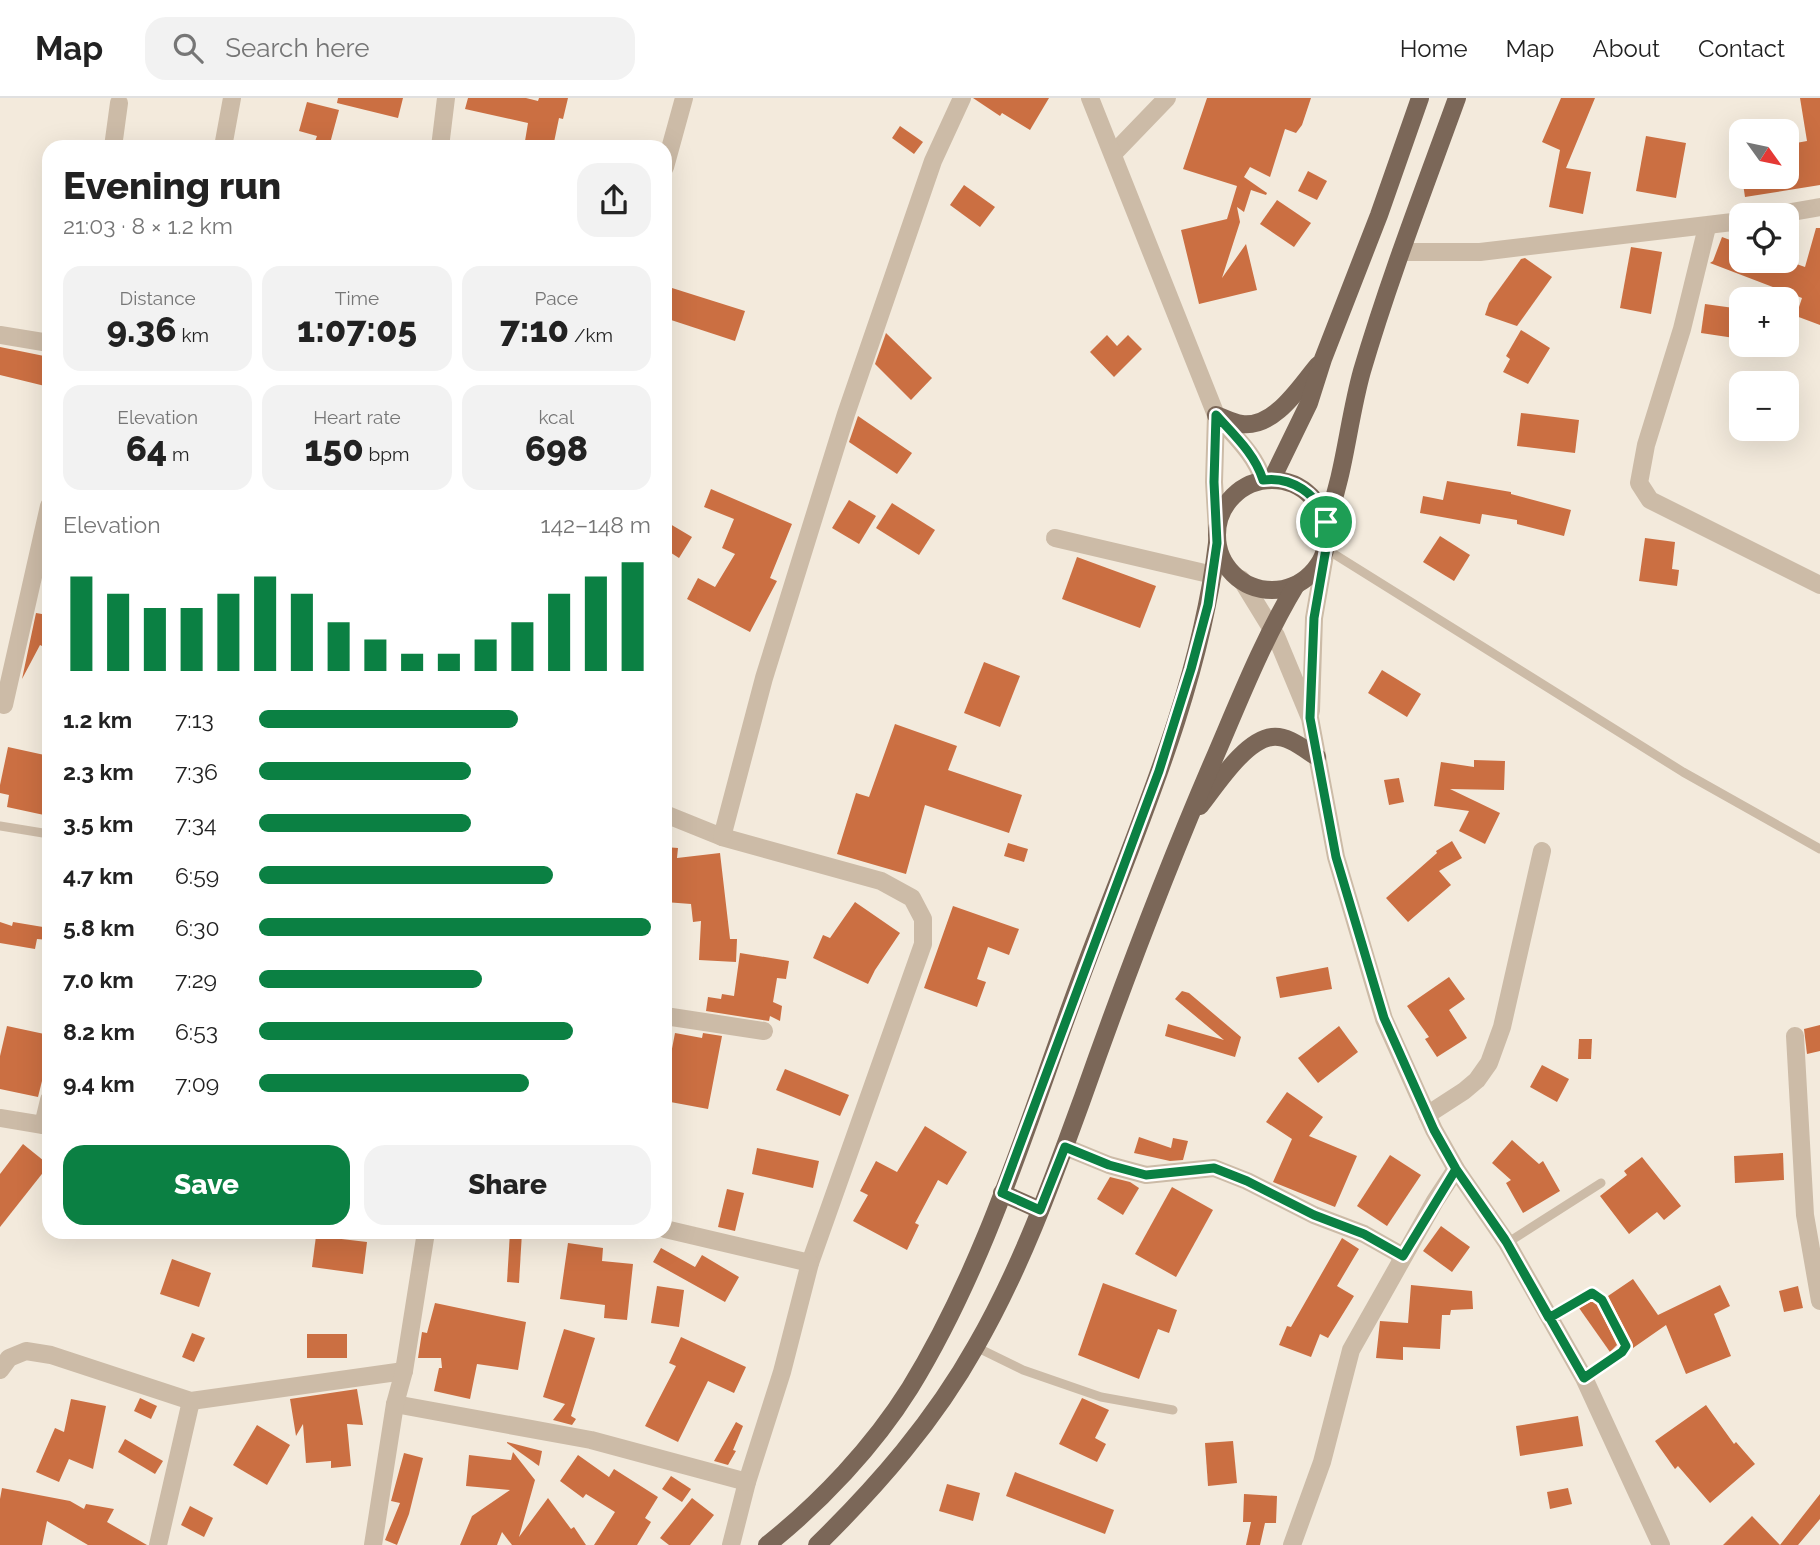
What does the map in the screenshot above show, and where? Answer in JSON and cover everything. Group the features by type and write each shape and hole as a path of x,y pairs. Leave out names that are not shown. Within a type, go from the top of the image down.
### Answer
{"main road":[{"path":"1268,480 1309,403 1420,98"},
{"path":"1326,522 1338,486 1361,375 1401,252 1457,98"},
{"path":"1216,415 1241,424 1256,424 1279,410 1323,359"},
{"path":"767,1545 791,1526 861,1454 908,1390 947,1322 987,1234 1159,771 1191,669 1213,575 1219,517 1235,494 1244,487 1268,480 1290,482 1311,494 1318,503 1326,522 1328,537 1326,549 1312,574 1296,585 1269,591 1255,588 1230,572 1221,558 1217,537"},
{"path":"817,1545 911,1445 976,1347 1014,1273 1065,1147 1185,825 1271,626 1296,585"},
{"path":"1185,825 1228,771 1256,742 1273,737 1292,741 1317,757"},
{"path":"1002,1193 1040,1210"}],"street":[{"path":"224,140 232,98"},
{"path":"441,140 446,98"},
{"path":"672,142 684,98"},
{"path":"722,836 764,678 846,414 933,161 962,98"},
{"path":"1090,98 1216,415 1251,454 1268,480"},
{"path":"1113,154 1167,98"},
{"path":"114,140 120,103"},
{"path":"1799,211 1820,207"},
{"path":"1401,252 1480,252 1729,223"},
{"path":"1706,227 1682,329 1646,445 1639,483 1650,500 1820,585"},
{"path":"0,335 42,342"},
{"path":"1216,415 1214,482 1217,537"},
{"path":"4,705 42,537"},
{"path":"1055,538 1213,575"},
{"path":"1326,549 1314,618 1310,718 1336,857 1384,1018 1427,1115 1456,1169 1507,1243 1584,1378 1661,1545"},
{"path":"1241,579 1271,626 1310,718"},
{"path":"672,817 722,836 881,881 912,898 923,919 923,944 810,1263 782,1372 747,1482 731,1545"},
{"path":"1427,1115 1464,1091 1477,1080 1489,1063 1502,1027 1542,851"},
{"path":"672,1017 764,1031"},
{"path":"1795,1036 1805,1215 1820,1301"},
{"path":"0,1118 42,1124"},
{"path":"1065,1147 1109,1165 1146,1175 1214,1168 1247,1181 1314,1215 1364,1234 1403,1256"},
{"path":"1292,1545 1322,1462 1351,1350 1403,1256 1456,1169"},
{"path":"672,1231 810,1263"},
{"path":"373,1545 425,1239"},
{"path":"0,1370 9,1358 26,1352 51,1355 191,1401 404,1371"},
{"path":"158,1545 191,1401"},
{"path":"395,1404 591,1440 747,1482"}],"lane":[{"path":"1326,549 1683,772 1820,849"},
{"path":"0,826 42,833"},
{"path":"1507,1243 1601,1183"},
{"path":"1549,1318 1592,1293 1602,1300 1626,1346 1622,1352 1584,1378"},
{"path":"976,1347 1023,1370 1101,1397 1173,1410"}],"building":[{"path":"338,98 403,98 398,118 337,103"},
{"path":"468,98 526,98 538,101 539,98 568,98 563,119 559,118 554,140 525,140 528,123 465,109"},
{"path":"973,98 1049,98 1030,130 1002,113 1000,116"},
{"path":"1207,98 1311,98 1302,125 1296,133 1285,129 1270,177 1250,167 1244,177 1267,193 1266,195 1251,190 1244,212 1237,207 1240,222 1222,278 1246,244 1257,290 1199,304 1181,230 1227,219 1237,186 1183,169"},
{"path":"1561,98 1595,98 1566,168 1591,172 1583,214 1549,207 1560,150 1542,142"},
{"path":"1800,98 1820,98 1820,185 1799,188 1799,142 1807,141"},
{"path":"307,102 339,110 331,140 316,140 317,136 299,131"},
{"path":"900,126 923,142 914,154 892,138"},
{"path":"1646,136 1686,143 1676,198 1636,191"},
{"path":"1308,171 1327,181 1317,200 1298,191"},
{"path":"964,185 995,207 980,227 950,205"},
{"path":"1744,189 1795,189 1745,197"},
{"path":"1277,200 1311,223 1294,247 1260,224"},
{"path":"1816,228 1820,228 1820,325 1799,317 1802,298 1799,297 1799,287 1773,287 1736,273 1799,273 1799,265 1805,267"},
{"path":"1722,237 1729,240 1729,270 1710,263"},
{"path":"1631,247 1662,252 1651,314 1620,308"},
{"path":"1525,258 1552,277 1517,326 1485,315 1489,303 1521,259"},
{"path":"672,288 745,311 735,341 672,320"},
{"path":"1705,304 1729,307 1729,337 1701,333"},
{"path":"1521,330 1550,348 1528,384 1503,372 1510,359 1506,356"},
{"path":"886,333 932,378 911,400 875,364"},
{"path":"1107,335 1117,346 1128,335 1142,349 1114,377 1090,352"},
{"path":"0,347 42,356 42,385 0,375"},
{"path":"1521,413 1579,420 1575,453 1517,446"},
{"path":"858,416 912,453 897,474 849,442"},
{"path":"1447,481 1511,492 1571,510 1564,536 1517,524 1517,520 1482,514 1480,524 1420,513 1423,496 1443,500"},
{"path":"711,489 792,524 770,578 777,581 750,632 687,599 698,578 715,587 735,554 722,548 734,519 704,507"},
{"path":"849,500 876,516 859,544 832,528"},
{"path":"892,503 935,530 919,555 876,528"},
{"path":"672,525 692,537 679,558 672,554"},
{"path":"1440,536 1470,555 1454,581 1423,562"},
{"path":"1645,538 1675,542 1672,569 1679,570 1677,586 1639,581"},
{"path":"1077,557 1156,586 1140,628 1062,599"},
{"path":"36,613 42,614 42,646 40,645 22,679"},
{"path":"984,662 1020,676 1000,727 964,713"},
{"path":"1382,670 1421,694 1407,717 1368,693"},
{"path":"895,724 957,746 948,770 1022,795 1009,833 925,805 906,874 837,854 856,793 869,797"},
{"path":"8,747 42,754 42,815 7,807 9,795 0,793"},
{"path":"1474,760 1505,761 1504,790 1450,789 1500,813 1485,844 1459,831 1469,811 1434,806 1441,762 1474,767"},
{"path":"1399,778 1404,802 1389,805 1384,780"},
{"path":"1452,841 1462,858 1439,871 1451,885 1408,922 1386,898 1437,853 1436,851"},
{"path":"1008,843 1028,849 1024,862 1004,856"},
{"path":"672,848 678,848 677,858 720,853 730,939 737,939 736,962 699,960 701,921 693,922 691,904 672,903"},
{"path":"855,902 900,933 868,984 813,958 823,935 830,938"},
{"path":"953,906 1019,929 1009,955 988,947 977,979 986,982 977,1007 924,988"},
{"path":"0,922 12,926 13,922 42,927 42,939 37,939 35,949 0,943"},
{"path":"740,953 789,961 786,979 777,978 773,1002 782,1006 780,1021 770,1016 769,1021 706,1011 708,997 721,999 722,994 734,996"},
{"path":"1328,967 1332,989 1280,998 1276,977"},
{"path":"1449,977 1465,999 1449,1010 1467,1038 1437,1057 1425,1039 1429,1037 1407,1006"},
{"path":"1182,991 1189,993 1241,1037 1235,1057 1165,1036 1168,1024 1224,1040 1175,999"},
{"path":"1820,1025 1820,1051 1807,1054 1804,1029"},
{"path":"7,1026 42,1034 42,1081 38,1097 0,1089 0,1056"},
{"path":"1339,1026 1358,1052 1318,1083 1298,1058"},
{"path":"675,1033 702,1038 703,1033 722,1036 708,1109 672,1102 672,1049"},
{"path":"1579,1039 1592,1039 1591,1059 1578,1059"},
{"path":"1542,1065 1569,1079 1557,1102 1530,1087"},
{"path":"785,1069 849,1095 840,1116 776,1090"},
{"path":"1287,1092 1323,1117 1309,1136 1357,1156 1335,1207 1273,1182 1292,1139 1266,1122"},
{"path":"925,1126 967,1152 947,1185 938,1180 915,1223 919,1225 907,1250 853,1221 868,1195 860,1191 876,1161 897,1172"},
{"path":"1139,1137 1171,1148 1173,1138 1188,1141 1183,1160 1170,1161 1134,1153"},
{"path":"1512,1140 1539,1164 1543,1161 1560,1191 1523,1213 1506,1183 1511,1180 1492,1163"},
{"path":"23,1144 42,1159 42,1174 0,1227 0,1174"},
{"path":"757,1148 819,1161 813,1188 752,1174"},
{"path":"1783,1153 1784,1180 1735,1183 1734,1156"},
{"path":"1390,1155 1421,1175 1387,1226 1357,1206"},
{"path":"1642,1157 1681,1206 1664,1220 1657,1212 1629,1234 1600,1196 1627,1175 1624,1171"},
{"path":"1110,1177 1130,1182 1139,1188 1123,1215 1097,1199"},
{"path":"1172,1187 1213,1210 1176,1277 1135,1254"},
{"path":"727,1189 744,1193 735,1231 718,1227"},
{"path":"1441,1226 1470,1247 1452,1272 1423,1251"},
{"path":"1342,1238 1359,1249 1337,1286 1354,1296 1328,1338 1320,1334 1311,1357 1279,1345 1287,1326 1291,1327"},
{"path":"316,1239 367,1242 363,1274 312,1267"},
{"path":"510,1239 522,1239 519,1283 507,1282"},
{"path":"568,1243 603,1248 602,1261 633,1264 627,1320 604,1318 605,1305 560,1299"},
{"path":"661,1248 695,1267 702,1255 739,1277 725,1302 653,1262"},
{"path":"172,1259 211,1273 199,1307 160,1294"},
{"path":"1633,1279 1658,1315 1720,1285 1730,1306 1714,1314 1731,1356 1686,1374 1666,1325 1633,1348 1608,1296"},
{"path":"1103,1283 1177,1310 1169,1333 1158,1329 1139,1379 1078,1355"},
{"path":"1411,1285 1472,1291 1473,1309 1451,1310 1450,1315 1442,1315 1440,1349 1403,1347 1403,1360 1376,1358 1380,1321 1408,1323"},
{"path":"657,1286 684,1290 679,1327 651,1323"},
{"path":"1798,1286 1803,1308 1784,1312 1779,1291"},
{"path":"1592,1301 1597,1304 1617,1345 1610,1352 1579,1308"},
{"path":"435,1303 526,1322 518,1370 477,1364 470,1399 434,1391 439,1368 442,1368 441,1358 418,1358 422,1332 427,1333"},
{"path":"564,1329 595,1338 571,1416 576,1419 572,1425 553,1420 565,1404 543,1397"},
{"path":"192,1333 205,1338 194,1362 182,1357"},
{"path":"307,1334 347,1334 347,1358 307,1358"},
{"path":"681,1337 746,1367 734,1393 708,1381 678,1442 645,1426 676,1366 669,1363"},
{"path":"357,1389 363,1425 347,1424 351,1466 331,1468 331,1461 306,1463 303,1424 296,1436 290,1399"},
{"path":"140,1398 157,1406 151,1419 134,1411"},
{"path":"1082,1398 1109,1410 1095,1438 1106,1444 1097,1462 1059,1444"},
{"path":"71,1399 106,1406 93,1469 69,1459 59,1482 36,1472 55,1428 64,1432"},
{"path":"1706,1405 1734,1444 1736,1442 1755,1464 1710,1503 1678,1466 1675,1469 1655,1441"},
{"path":"1578,1416 1583,1446 1520,1456 1516,1426"},
{"path":"736,1422 743,1426 733,1450 736,1451 728,1465 714,1461"},
{"path":"257,1425 290,1445 267,1485 233,1465"},
{"path":"125,1439 163,1461 155,1474 118,1452"},
{"path":"1233,1441 1237,1483 1208,1486 1205,1443"},
{"path":"507,1443 542,1451 539,1466"},
{"path":"513,1452 535,1480 519,1537 548,1498 586,1545 512,1545 502,1532 497,1545 460,1545 472,1516 510,1490 466,1486 469,1455 511,1460"},
{"path":"404,1453 423,1458 409,1514 397,1545 385,1540 400,1503 391,1501"},
{"path":"578,1455 609,1477 614,1469 658,1497 645,1518 651,1522 637,1545 594,1545 615,1512 586,1494 583,1498 560,1481"},
{"path":"1015,1472 1114,1510 1105,1534 1006,1496"},
{"path":"671,1476 691,1489 682,1502 662,1489"},
{"path":"947,1484 980,1493 973,1521 939,1511"},
{"path":"2,1488 70,1501 84,1509 86,1504 114,1509 107,1522 147,1545 88,1545 47,1521 42,1545 0,1545"},
{"path":"1568,1488 1572,1504 1550,1509 1547,1492"},
{"path":"1244,1494 1277,1496 1276,1523 1265,1523 1260,1545 1246,1545 1251,1522 1243,1522"},
{"path":"1820,1494 1820,1519 1798,1545 1780,1545"},
{"path":"692,1498 714,1515 690,1545 669,1545 660,1538"},
{"path":"190,1506 213,1518 204,1537 181,1525"},
{"path":"1752,1516 1780,1545 1723,1545"}],"route":[{"path":"1326,522 1311,494 1290,482 1263,480 1251,454 1216,415 1214,482 1217,543 1208,605 1191,669 1159,771 1002,1193 1040,1210 1065,1147 1109,1165 1146,1175 1214,1168 1247,1181 1314,1215 1364,1234 1403,1256 1456,1169 1507,1243 1549,1318 1584,1378 1609,1362 1626,1346 1602,1300 1592,1293 1549,1318 1507,1243 1504,1238 1456,1169 1434,1130 1384,1018 1336,857 1310,718 1314,618 1328,537 1326,522"}]}
